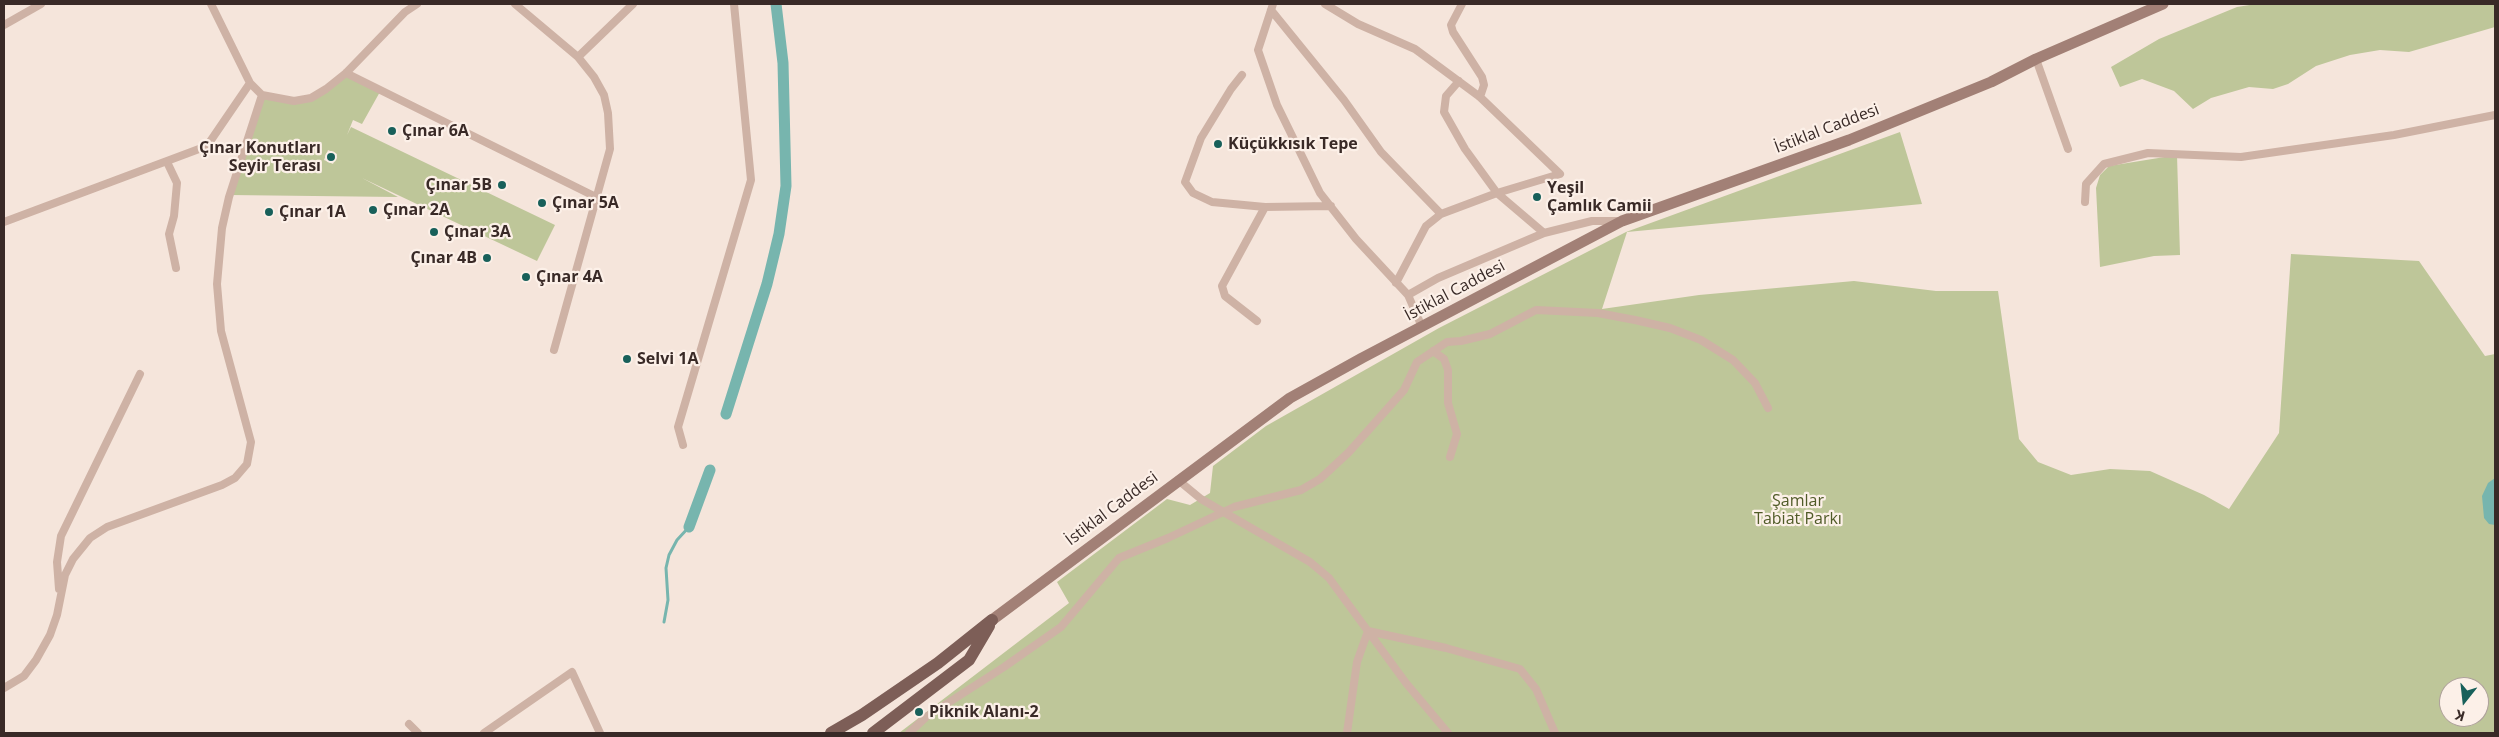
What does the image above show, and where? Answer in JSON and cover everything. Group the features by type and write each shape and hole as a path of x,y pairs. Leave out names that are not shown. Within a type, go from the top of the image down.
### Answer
{"main road":[{"name":"İstiklal Caddesi","path":"831,733 862,715 938,663 992,620 1290,398 1622,221 1849,140 1991,82 2036,58 2163,4"},
{"path":"872,733 970,660 992,620"}],"street":[{"path":"4,25 41,4"},
{"path":"212,4 250,83 262,95 294,101 311,98 346,73 405,12 417,4"},
{"path":"515,4 578,57 594,77 604,94 608,113 610,149 598,198 554,350"},
{"path":"578,57 633,4"},
{"path":"683,445 678,426 751,180 734,4"},
{"path":"1326,4 1358,24 1415,49 1480,97 1560,174 1497,192 1441,214 1426,226 1396,283"},
{"path":"1462,4 1451,25 1453,32 1482,77 1484,85 1480,97"},
{"path":"1272,7 1258,50 1277,104 1320,193 1408,295 1422,327"},
{"path":"1272,7 1344,100 1381,152 1441,214"},
{"path":"2036,58 2068,149"},
{"path":"346,73 598,198"},
{"path":"1242,75 1230,89 1201,138 1186,182 1193,193 1212,202 1266,207 1331,206"},
{"path":"1459,82 1446,96 1444,112 1465,149 1497,192 1544,233"},
{"path":"4,222 207,146 250,83"},
{"path":"59,593 73,559 90,538 107,527 222,485 235,478 247,464 252,442 221,331 217,284 224,220 262,95"},
{"path":"2085,202 2086,184 2104,164 2148,153 2241,157 2394,135 2495,115"},
{"path":"167,162 177,183 174,216 169,234 176,268"},
{"path":"1257,321 1225,296 1222,286 1266,207"},
{"path":"1408,295 1438,278 1544,233 1592,221 1622,221"},
{"path":"909,733 926,716 1004,667 1060,626 1119,558 1245,503 1301,490 1320,479 1348,452 1404,390 1417,362 1447,342 1461,341 1490,334 1536,310 1598,313 1670,328 1701,340 1733,360 1755,383 1768,408"},
{"path":"1433,350 1444,359 1448,370 1448,403 1457,434 1450,457"},
{"path":"4,688 24,676 36,660 50,635 56,615 59,593 56,562 61,536 140,374"},
{"path":"1178,480 1201,499 1310,562 1329,578 1406,683 1448,733"},
{"path":"1346,733 1358,662 1368,632"},
{"path":"1368,632 1446,648 1520,669 1536,689 1555,733"},
{"path":"484,733 572,672 600,733"},
{"path":"409,724 418,733"}],"green space":[{"path":"2256,4 2495,4 2495,27 2409,52 2380,50 2350,55 2316,66 2288,84 2273,89 2249,87 2211,98 2193,109 2174,91 2142,79 2120,87 2111,67 2159,39 2237,7"},
{"path":"346,73 381,90 362,124 353,120 347,135 351,127 555,225 537,261 362,178 398,197 230,195 262,95 278,99 311,98","holes":["328,150 337,154 333,164 324,160"]},
{"name":"Şamlar Tabiat Parkı","path":"1900,132 1922,204 1627,232 1602,309 1699,295 1854,281 1936,291 1998,291 2019,439 2038,462 2071,475 2110,469 2150,471 2204,495 2229,509 2279,433 2291,254 2419,261 2485,356 2495,354 2495,733 899,733 1069,603 1057,582 1167,499 1190,505 1210,493 1213,466 1266,426 1439,328 1626,232"},
{"path":"2177,155 2180,255 2154,256 2100,267 2096,188 2100,175 2109,166"}],"water":[{"path":"2495,478 2495,525 2489,524 2484,518 2482,496 2488,483"}],"waterway":[{"path":"726,414 767,284 779,234 786,186 783,63 776,4"},
{"path":"689,527 710,470"},
{"path":"664,622 668,600 666,568 669,555 677,540 689,527"}],"place":[{"name":"Çınar 6A","path":"392,131"},
{"name":"Küçükkısık Tepe","path":"1218,144"},
{"name":"Çınar Konutları Seyir Terası","path":"331,157"},
{"name":"Çınar 5B","path":"502,185"},
{"name":"Yeşil Çamlık Camii","path":"1537,197"},
{"name":"Çınar 5A","path":"542,203"},
{"name":"Çınar 2A","path":"373,210"},
{"name":"Çınar 1A","path":"269,212"},
{"name":"Çınar 3A","path":"434,232"},
{"name":"Çınar 4B","path":"487,258"},
{"name":"Çınar 4A","path":"526,277"},
{"name":"Selvi 1A","path":"627,359"},
{"name":"Piknik Alanı-2","path":"919,712"}]}
